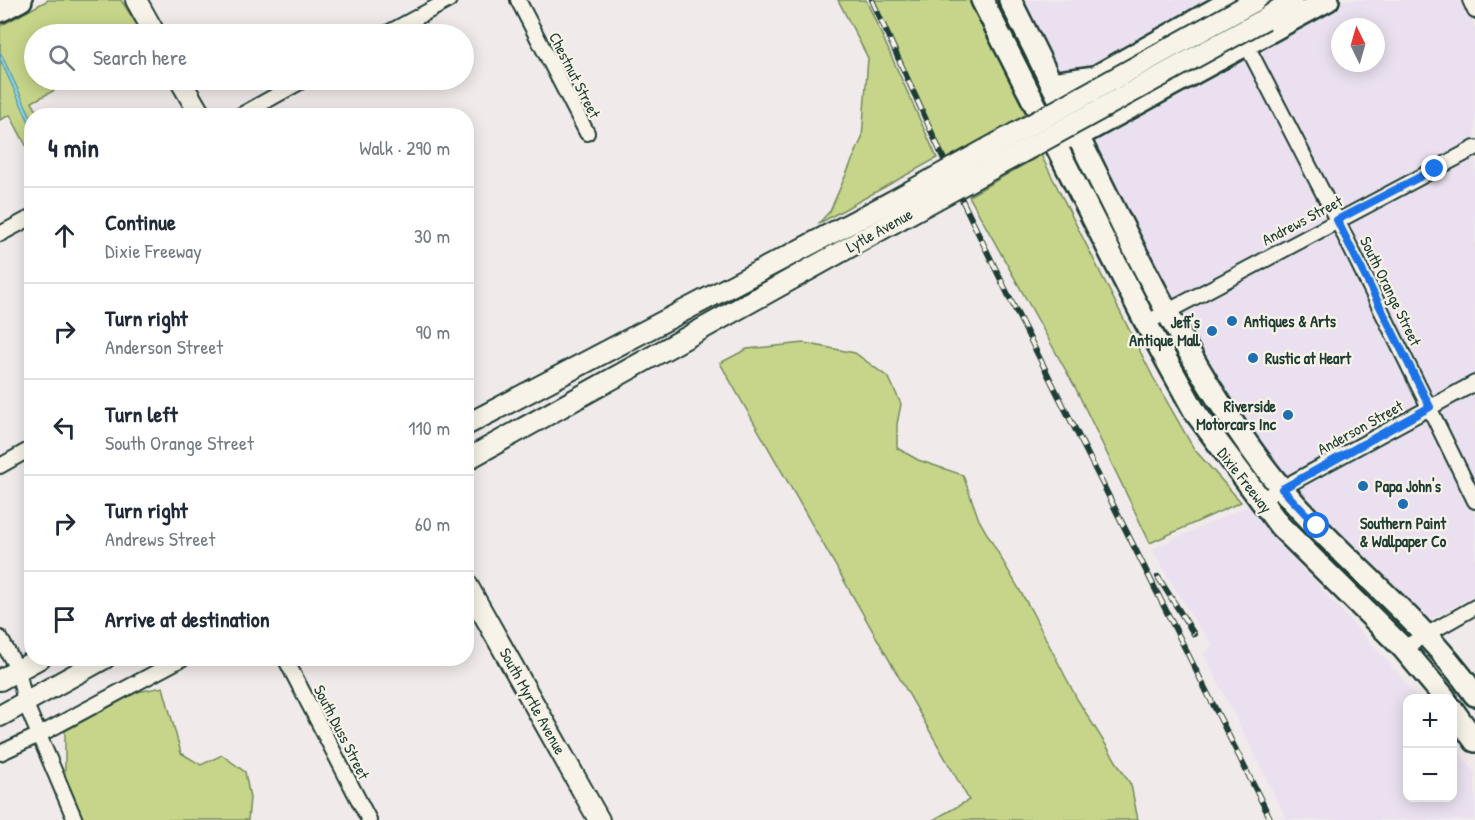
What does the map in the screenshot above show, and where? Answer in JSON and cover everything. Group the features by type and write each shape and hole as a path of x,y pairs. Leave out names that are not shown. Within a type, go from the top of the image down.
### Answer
{"main road":[{"path":"0,11 21,0"},
{"path":"136,0 149,24"},
{"name":"Dixie Freeway","path":"982,0 1146,323 1195,412 1260,500 1292,537 1403,648 1441,694"},
{"name":"Dixie Freeway","path":"1010,0 1166,313 1219,404 1282,489 1427,636 1475,694"},
{"name":"Lytle Avenue","path":"474,421 734,287 895,210 1265,19 1292,0"},
{"path":"1228,1 1095,77 1075,92 1063,106 1051,136 1065,138 1078,136 1328,0"},
{"name":"Lytle Avenue","path":"474,455 1256,1"},
{"path":"1052,83 1095,77"},
{"path":"186,90 196,108"},
{"name":"South Myrtle Avenue","path":"474,597 599,820"},
{"path":"0,680 25,666"},
{"path":"0,716 90,666"},
{"path":"1457,716 1475,741"}],"street":[{"path":"405,24 449,0"},
{"name":"Chestnut Street","path":"518,0 587,133"},
{"path":"1470,0 1475,11"},
{"name":"South Orange Street","path":"1228,1 1246,44 1337,220 1475,501"},
{"path":"253,108 286,90"},
{"name":"Andrews Street","path":"1146,323 1475,148"},
{"path":"0,234 24,221"},
{"name":"Anderson Street","path":"1260,500 1475,382"},
{"path":"0,466 24,452"},
{"path":"1403,648 1475,607"},
{"path":"0,638 18,670 25,702 75,820"},
{"path":"0,753 39,735 168,666"},
{"name":"South Duss Street","path":"289,666 369,820"}],"shaded area":[{"path":"1017,0 1217,0 1097,68 1055,75"},
{"path":"1343,0 1462,0 1475,27 1475,140 1340,210 1255,47"},
{"path":"1243,54 1328,216 1169,303 1087,140"},
{"path":"1475,156 1475,374 1432,397 1346,223"},
{"path":"1335,229 1420,403 1284,480 1269,462 1176,316"},
{"path":"1475,391 1475,486 1438,410"},
{"path":"1427,416 1475,516 1475,596 1424,622 1293,491"},
{"path":"1250,505 1267,529 1395,670 1414,694 1403,694 1403,802 1457,802 1457,749 1475,773 1475,820 1287,820 1204,654 1213,645 1194,620 1152,549"}],"green space":[{"path":"48,0 121,0 137,24 24,24 24,90 55,90 32,102 35,108 24,108 24,142 10,115 0,120 0,26"},
{"path":"838,0 866,0 937,158 818,224 830,211 862,138 868,58"},
{"path":"872,0 982,0 1041,115 949,170"},
{"path":"1041,155 1153,377 1194,449 1241,502 1150,543 1075,387 969,196"},
{"path":"804,343 855,353 889,378 901,404 897,424 897,448 918,460 963,475 979,520 1030,608 1077,699 1131,785 1138,820 933,820 969,800 720,363 747,349"},
{"path":"163,687 181,753 201,765 222,755 245,772 250,798 248,820 83,820 65,780 65,731 137,692"}],"water":[{"path":"0,52 27,108 24,108 24,111 0,59"}],"railway":[{"path":"872,0 964,204 1018,315 1271,820"},
{"path":"1158,577 1194,634"}],"place":[{"name":"Antiques & Arts","path":"1232,321"},
{"name":"Jeff's Antique Mall","path":"1212,331"},
{"name":"Rustic at Heart","path":"1253,358"},
{"name":"Riverside Motorcars Inc","path":"1288,415"},
{"name":"Papa John's","path":"1363,486"},
{"name":"Southern Paint & Wallpaper Co","path":"1403,504"}],"route":[{"path":"1317,526 1282,489 1430,407 1337,220 1435,169"}]}
